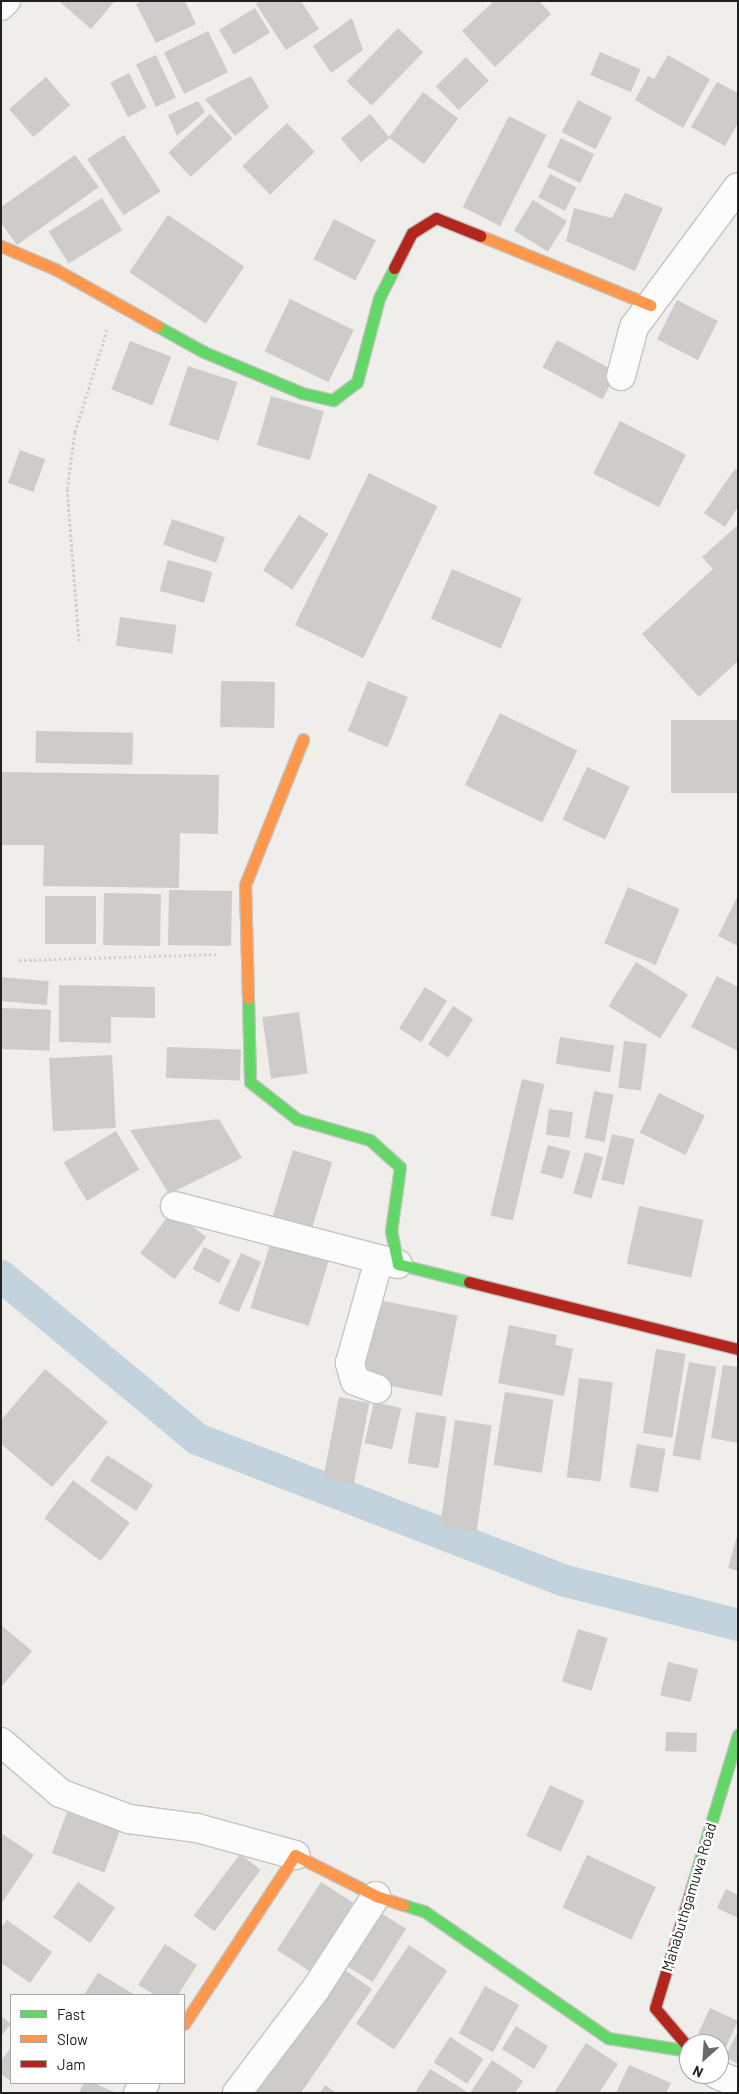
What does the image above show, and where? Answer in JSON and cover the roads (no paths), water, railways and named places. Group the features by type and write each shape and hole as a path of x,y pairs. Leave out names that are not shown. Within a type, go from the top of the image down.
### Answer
{"street":[{"path":"1,6 6,1"},
{"path":"621,376 634,327 738,187"},
{"path":"1,246 55,268 204,352 302,392 333,400 357,382 379,298 412,233 436,218 650,305"},
{"path":"303,739 245,884 250,1082 297,1119 370,1140 400,1167 391,1231 389,1262 350,1363 354,1380 377,1389"},
{"path":"175,1206 738,1350"},
{"name":"Mahabuthgamuwa Road","path":"679,2038 655,2008 738,1735"},
{"path":"1,1742 60,1793 129,1819 197,1828 295,1855 376,1896 424,1911 608,2038 679,2049"},
{"path":"185,2022 295,1855"},
{"path":"237,2093 315,1990 376,1896"},
{"path":"737,2083 738,2093"}],"waterway":[{"path":"1,1276 197,1439 562,1580 738,1625"}]}
